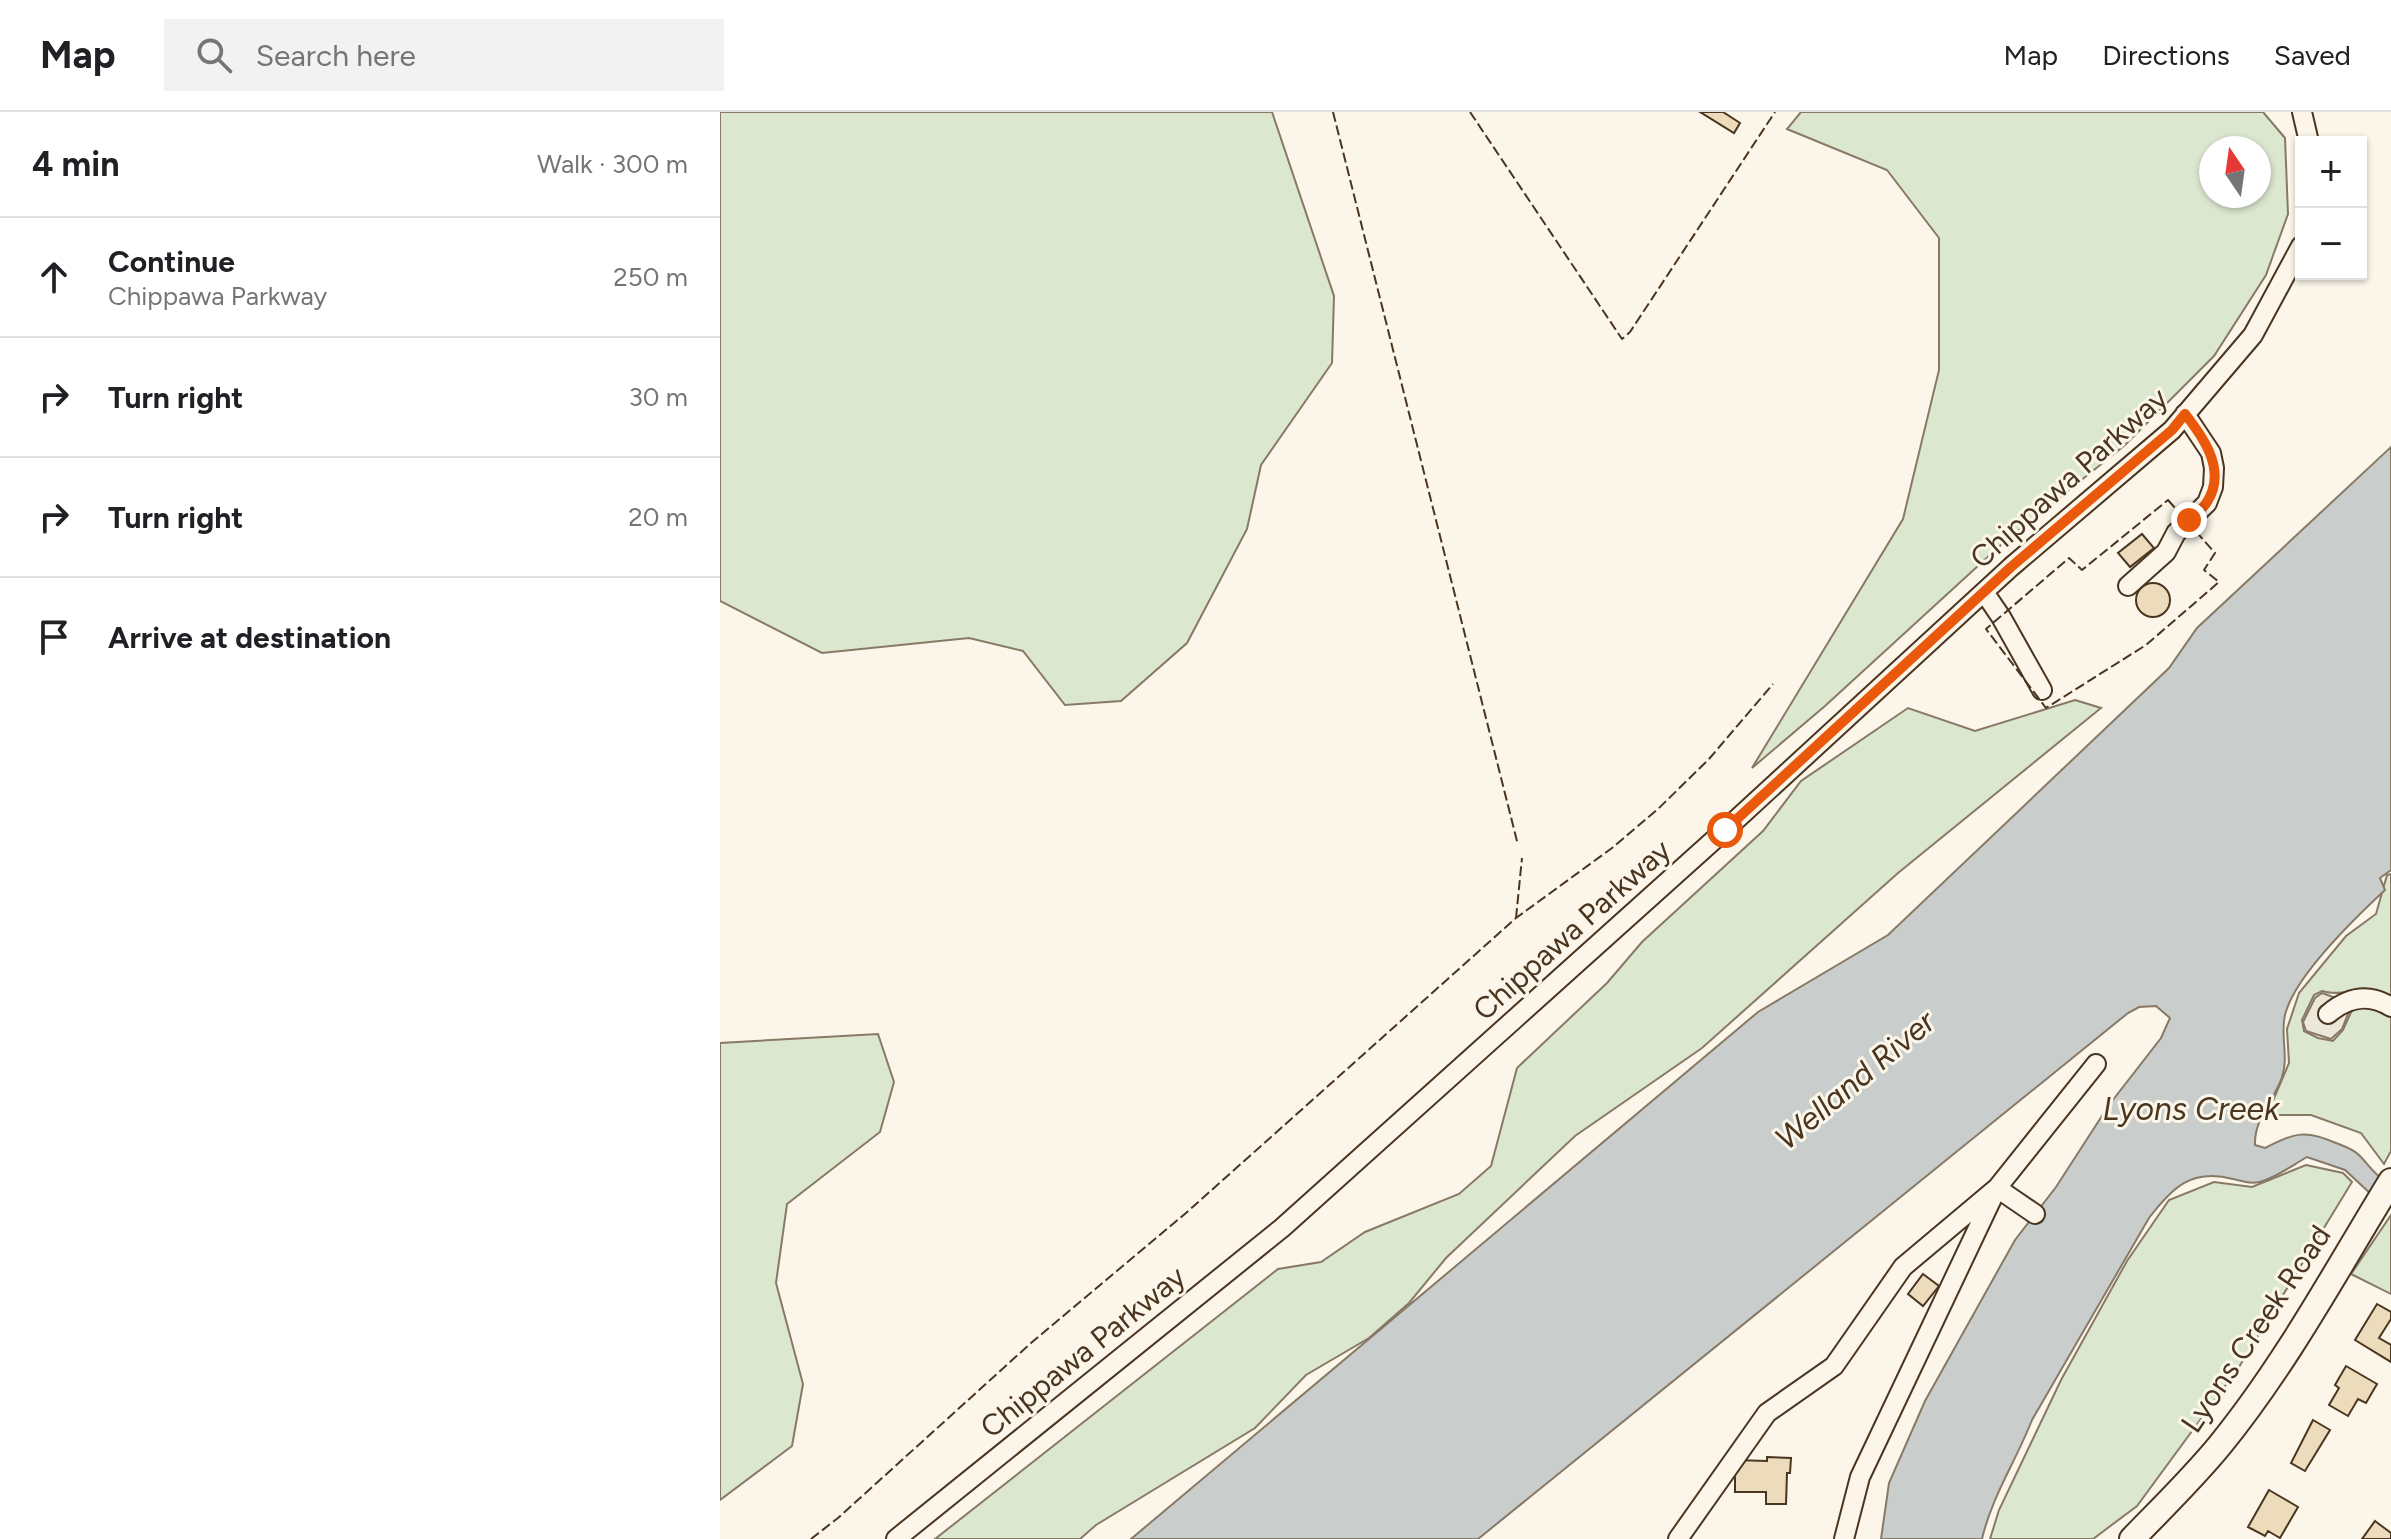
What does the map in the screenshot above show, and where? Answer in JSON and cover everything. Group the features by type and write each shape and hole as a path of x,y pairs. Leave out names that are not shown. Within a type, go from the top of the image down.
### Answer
{"main road":[{"name":"Lyons Creek Road","path":"2132,1539 2182,1488 2241,1418 2391,1181"}],"street":[{"path":"2302,112 2308,136"},
{"name":"Chippawa Parkway","path":"896,1539 1282,1228 1714,841 1984,592 2172,430 2253,335 2295,257"},
{"path":"2128,586 2166,552 2176,533 2207,503 2213,487 2211,453 2185,414"},
{"path":"1984,592 2042,690"},
{"path":"2328,1014 2345,1003 2365,998 2391,1007"},
{"path":"1678,1539 1767,1413 1834,1366 1903,1267 1997,1188 2096,1064"},
{"path":"1997,1188 2035,1214"},
{"path":"1844,1539 1860,1477 1997,1188"}],"green space":[{"path":"720,112 1272,112 1334,296 1332,363 1261,465 1247,529 1187,643 1121,701 1065,705 1023,651 969,638 822,653 720,601"},
{"path":"1801,112 2263,112 2285,138 2288,214 2266,275 2214,356 2125,445 2003,543 1825,706 1752,768 1903,519 1939,370 1939,238 1887,170 1787,129"},
{"path":"2075,700 2101,708 1898,873 1702,1048 1575,1136 1446,1258 1409,1303 1369,1338 1306,1375 1255,1428 1096,1525 1080,1539 935,1539 1278,1269 1321,1262 1365,1232 1459,1194 1491,1166 1517,1068 1607,983 1642,942 1763,831 1801,781 1908,708 1975,731"},
{"path":"2391,874 2391,1000 2370,991 2322,991 2314,995 2302,1020 2304,1031 2333,1041 2343,1030 2352,1010 2373,1006 2391,1016 2391,1151 2384,1164 2361,1133 2311,1115 2273,1115 2269,1110 2289,1063 2287,1029 2299,993 2346,936 2376,914 2387,875"},
{"path":"878,1034 894,1082 880,1132 787,1204 776,1283 803,1384 792,1446 720,1500 720,1043"},
{"path":"2306,1165 2343,1173 2352,1182 2239,1367 2137,1506 2093,1539 1990,1539 1999,1510 2061,1380 2127,1261 2169,1200 2214,1182 2252,1187"},
{"path":"2391,1215 2391,1294 2351,1274"}],"shaded area":[{"path":"2322,993 2350,1009 2342,1029 2331,1039 2306,1031 2303,1022 2315,998"}],"water":[{"path":"2391,447 2391,870 2380,878 2385,890 2328,948 2300,983 2291,1000 2284,1023 2284,1069 2279,1086 2258,1126 2255,1145 2265,1148 2292,1136 2316,1136 2354,1151 2385,1181 2373,1196 2345,1170 2307,1157 2259,1182 2205,1176 2184,1183 2175,1190 2149,1218 2032,1420 1992,1508 1982,1539 1881,1539 1889,1483 1925,1401 2015,1240 2056,1187 2109,1105 2161,1038 2170,1018 2156,1006 2139,1007 2128,1013 1478,1539 1131,1539 1758,1012 1888,935 2169,668 2197,628"}],"building":[{"path":"1700,112 1723,112 1740,123 1734,133"},
{"path":"2142,534 2154,548 2130,567 2118,553"},
{"path":"2153,583 2165,588 2170,600 2165,612 2153,617 2141,612 2136,600 2141,588"},
{"path":"1923,1274 1939,1286 1923,1306 1908,1294"},
{"path":"2377,1304 2391,1312 2391,1319 2379,1338 2391,1345 2391,1362 2355,1340"},
{"path":"2346,1366 2377,1384 2366,1403 2358,1399 2348,1416 2329,1405 2339,1388 2335,1385"},
{"path":"2313,1420 2330,1430 2305,1471 2291,1463"},
{"path":"1767,1457 1791,1458 1786,1504 1766,1504 1766,1492 1735,1492 1735,1460 1767,1461"},
{"path":"2269,1490 2298,1507 2280,1538 2268,1531 2265,1536 2248,1527"},
{"path":"2375,1521 2391,1533 2391,1539 2362,1539"}],"fence":[{"path":"1333,112 1518,845"},
{"path":"1470,112 1622,339 1630,332 1775,112"},
{"path":"2168,500 2215,553 2204,570 2219,582 2146,645 2046,708 1986,629 2069,558 2082,570 2168,500"},
{"path":"811,1539 1031,1343 1186,1213 1516,918 1612,848 1658,809 1709,759 1773,684"},
{"path":"1516,918 1522,858"}],"route":[{"path":"1725,830 2011,567 2172,430 2185,414 2204,439 2214,468 2213,487 2207,503 2189,520"}],"water label":[{"name":"Welland River","path":"1855,1080"},
{"name":"Lyons Creek","path":"2191,1109"}]}
